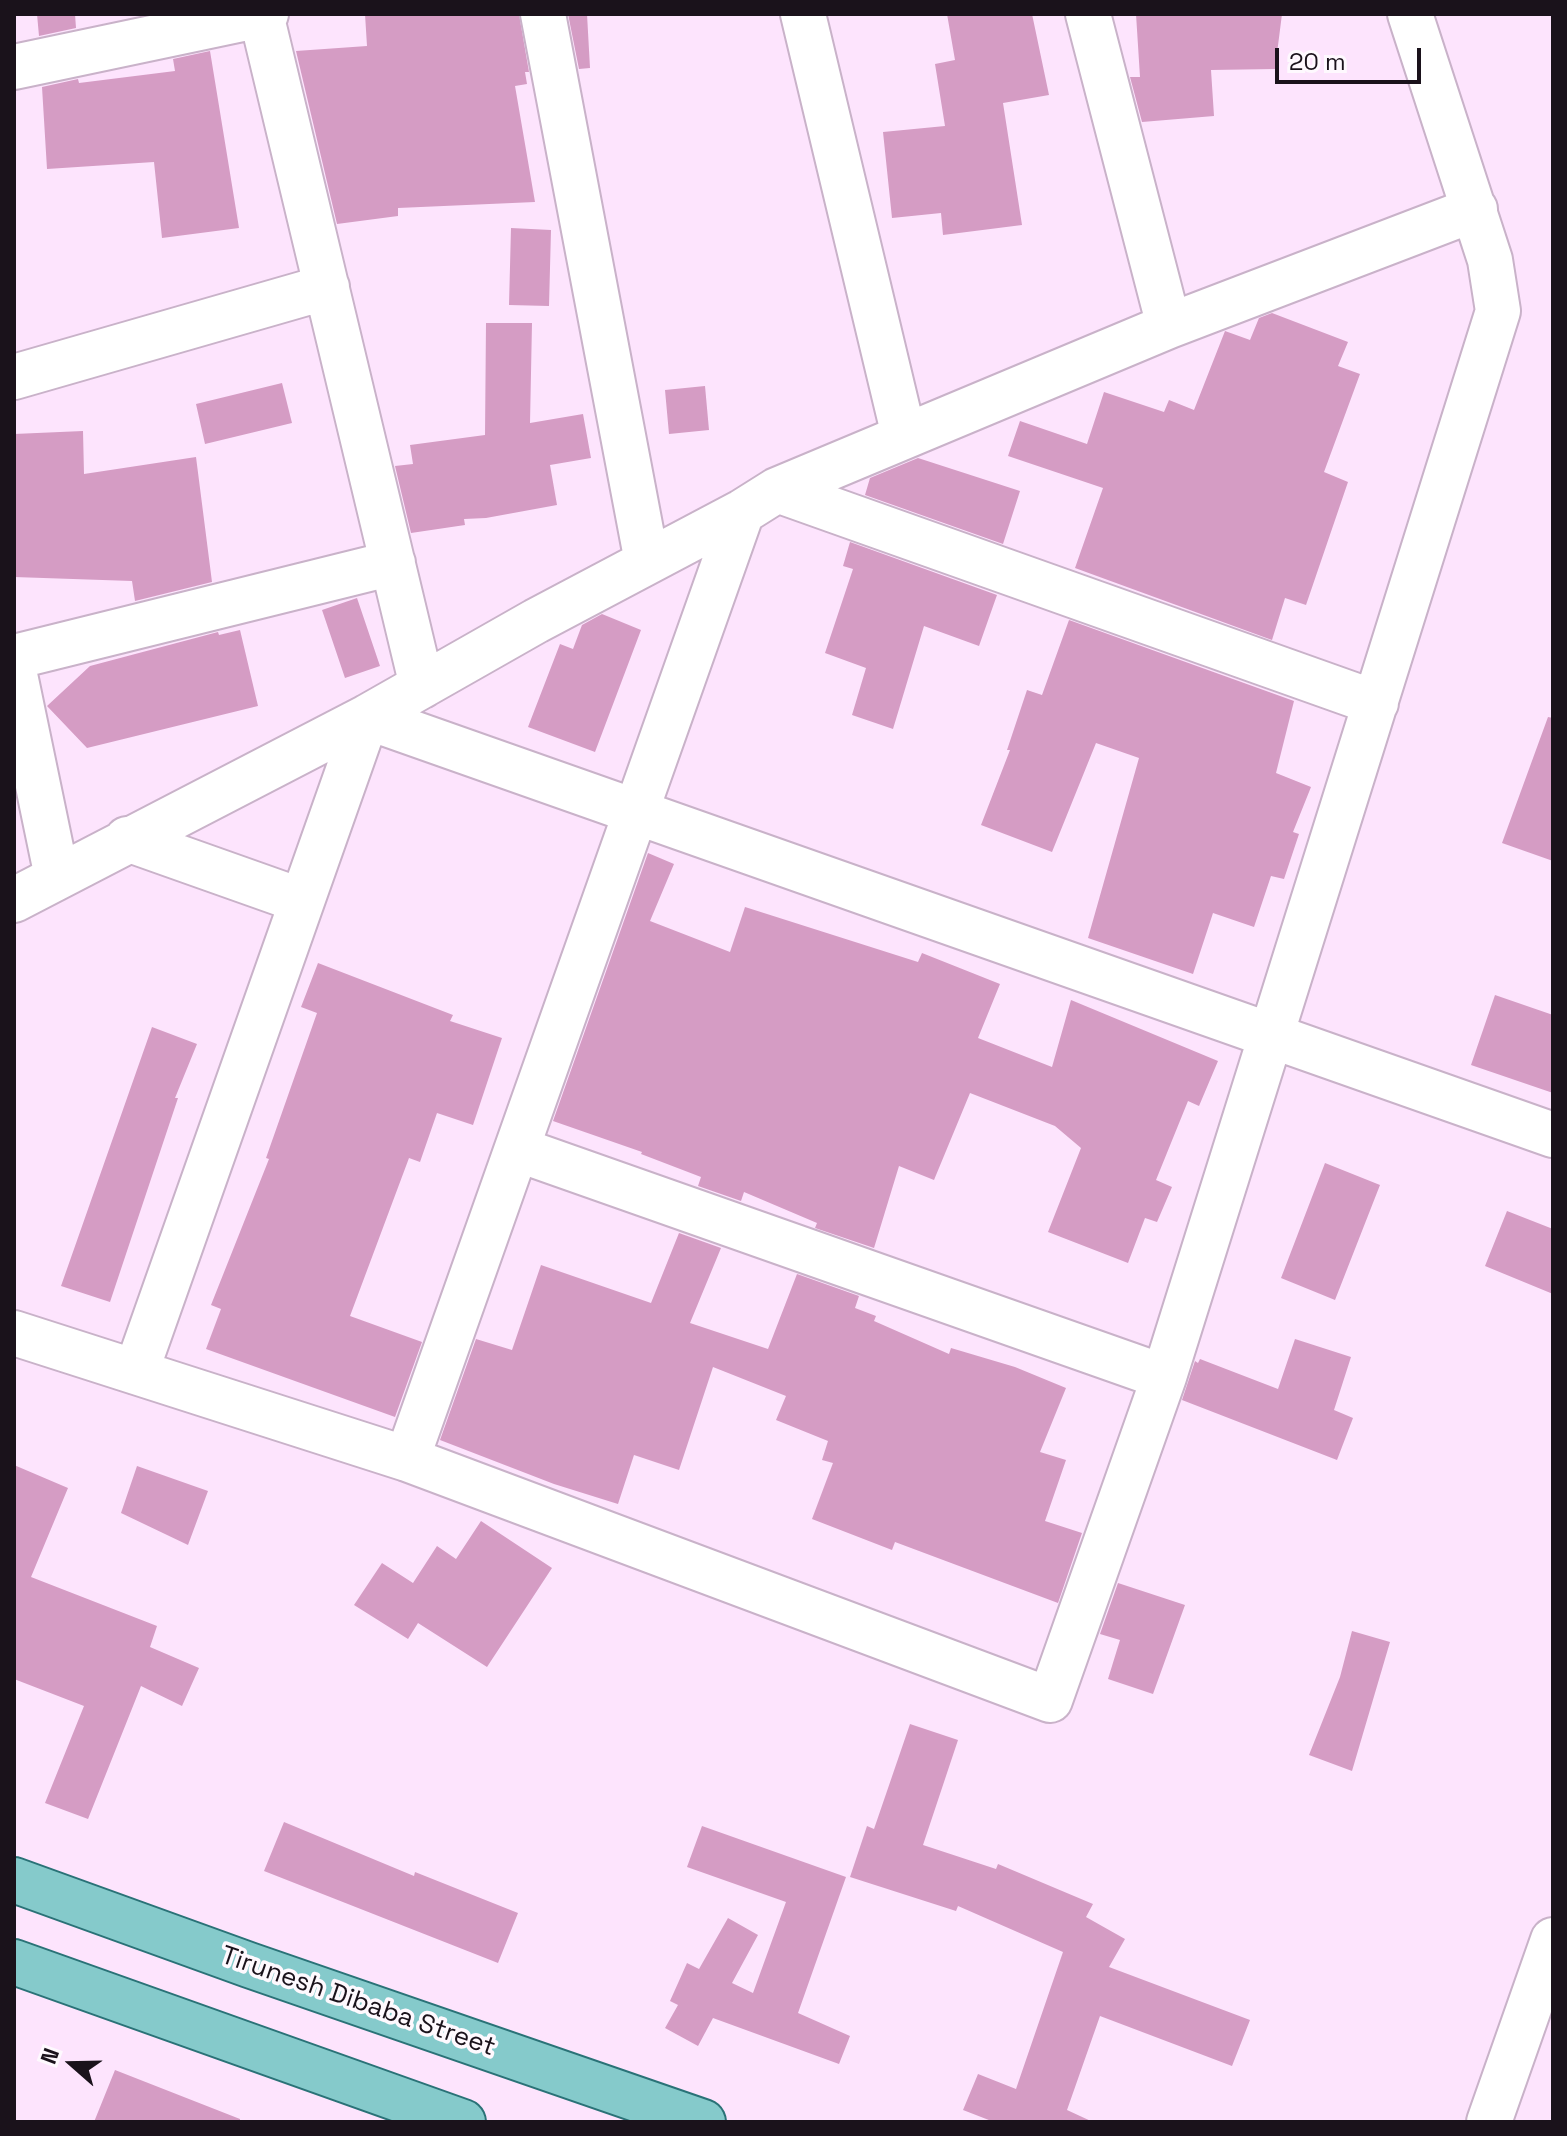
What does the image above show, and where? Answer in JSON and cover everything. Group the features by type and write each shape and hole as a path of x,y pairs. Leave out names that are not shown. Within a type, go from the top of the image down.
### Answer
{"main road":[{"name":"Tirunesh Dibaba Street","path":"14,1880 703,2122"},
{"path":"14,1962 463,2122"}],"street":[{"path":"14,67 263,14 422,686"},
{"path":"543,14 647,562"},
{"path":"803,14 904,436"},
{"path":"1088,14 1169,326"},
{"path":"18,1344 136,1372 407,1459 1050,1700 1164,1377 1498,311 1490,260 1475,209 1410,14"},
{"path":"14,900 367,717 536,621 759,501 904,436 1169,326 1475,209"},
{"path":"14,377 327,287"},
{"path":"759,501 1376,703"},
{"path":"407,1459 636,813 759,501"},
{"path":"14,657 393,563"},
{"path":"14,670 57,877"},
{"path":"367,717 1553,1135"},
{"path":"136,1372 367,717"},
{"path":"127,839 302,901"},
{"path":"517,1149 1164,1377"},
{"path":"1489,2122 1553,1940"}],"building":[{"path":"37,14 75,14 76,28 39,36"},
{"path":"365,14 519,14 529,72 525,72 527,84 515,86 535,202 398,208 398,216 337,224 296,51 367,46"},
{"path":"568,14 587,14 590,68 579,69"},
{"path":"947,14 1032,14 1049,95 1003,103 1022,225 943,235 941,213 892,218 883,132 945,126 935,64 955,60"},
{"path":"1136,14 1282,14 1275,69 1211,70 1214,116 1142,122 1130,77 1140,77"},
{"path":"210,51 239,228 162,238 154,162 47,169 42,87 78,79 79,83 175,71 173,59"},
{"path":"511,228 551,230 549,306 509,305"},
{"path":"1272,313 1348,342 1338,366 1360,374 1324,472 1348,482 1306,605 1285,598 1272,640 1075,568 1103,488 1008,456 1020,421 1087,444 1104,392 1164,412 1169,400 1194,410 1225,331 1250,340 1259,318"},
{"path":"486,323 532,323 530,423 583,414 591,458 550,465 557,505 464,519 465,525 411,533 395,466 413,464 410,445 485,435"},
{"path":"282,383 292,423 205,444 196,404"},
{"path":"705,386 709,430 669,434 665,390"},
{"path":"83,431 84,474 196,457 212,582 135,601 132,581 14,577 14,434"},
{"path":"918,458 1020,491 1003,544 865,495 870,478"},
{"path":"850,542 997,595 979,646 924,626 893,729 852,715 866,668 825,653 853,569 843,566"},
{"path":"357,598 380,666 345,678 322,610"},
{"path":"602,614 641,630 595,752 528,727 560,644 573,649 582,625"},
{"path":"1069,620 1294,701 1276,773 1311,787 1293,832 1299,834 1284,879 1271,876 1254,927 1213,913 1193,974 1088,938 1139,758 1096,743 1052,852 981,825 1010,750 1007,750 1027,690 1042,695"},
{"path":"240,630 258,706 87,748 47,706 90,666 218,632 219,635"},
{"path":"1548,717 1553,718 1553,861 1502,843"},
{"path":"648,853 674,864 650,921 730,952 745,907 918,962 922,953 1000,984 978,1038 1052,1067 1071,1000 1218,1061 1199,1106 1188,1101 1156,1180 1172,1187 1157,1222 1145,1218 1128,1263 1048,1232 1081,1148 1055,1126 970,1093 934,1180 899,1166 874,1248 815,1228 817,1223 744,1192 741,1201 698,1186 701,1177 642,1152 553,1121"},
{"path":"318,963 453,1015 450,1021 502,1038 473,1125 437,1113 420,1162 409,1158 350,1316 422,1342 395,1417 206,1349 221,1309 211,1305 269,1159 266,1158 317,1013 301,1007"},
{"path":"1495,995 1553,1015 1553,1093 1471,1065"},
{"path":"152,1027 197,1044 175,1098 178,1098 110,1302 61,1286"},
{"path":"1325,1163 1380,1185 1335,1300 1281,1278"},
{"path":"1507,1211 1553,1229 1553,1294 1485,1266"},
{"path":"679,1233 721,1248 690,1323 768,1349 797,1274 859,1296 855,1308 876,1316 874,1321 949,1354 951,1348 1015,1367 1066,1388 1040,1452 1066,1460 1045,1521 1082,1533 1058,1603 895,1542 892,1550 812,1519 833,1463 822,1460 828,1441 776,1420 786,1396 713,1367 679,1470 634,1455 618,1504 554,1484 440,1440 476,1339 512,1350 541,1265 651,1303"},
{"path":"1295,1339 1351,1357 1334,1410 1353,1418 1337,1460 1182,1400 1195,1361 1198,1363 1200,1359 1278,1389"},
{"path":"14,1465 68,1488 31,1577 157,1626 150,1647 199,1668 182,1706 141,1686 88,1819 45,1803 84,1706 14,1679"},
{"path":"137,1466 208,1491 188,1545 121,1513"},
{"path":"481,1521 552,1568 487,1667 418,1623 408,1639 354,1605 382,1563 413,1583 437,1546 456,1559"},
{"path":"1118,1583 1185,1605 1153,1694 1108,1679 1120,1640 1100,1634"},
{"path":"1352,1631 1390,1642 1352,1771 1309,1755 1340,1677"},
{"path":"910,1724 958,1740 923,1845 996,1869 998,1864 1093,1904 1086,1917 1125,1939 1109,1967 1250,2020 1232,2066 1100,2016 1067,2110 1093,2122 994,2122 963,2110 978,2074 1016,2089 1063,1952 958,1906 956,1911 850,1877 867,1826 874,1829"},
{"path":"284,1822 414,1876 415,1872 518,1913 498,1963 264,1871"},
{"path":"702,1826 846,1877 798,2013 850,2036 839,2064 713,2018 698,2046 665,2028 678,2005 670,2001 687,1963 699,1969 728,1918 758,1935 732,1983 753,1993 786,1902 687,1867"},
{"path":"115,2070 240,2119 240,2122 94,2122"}]}
